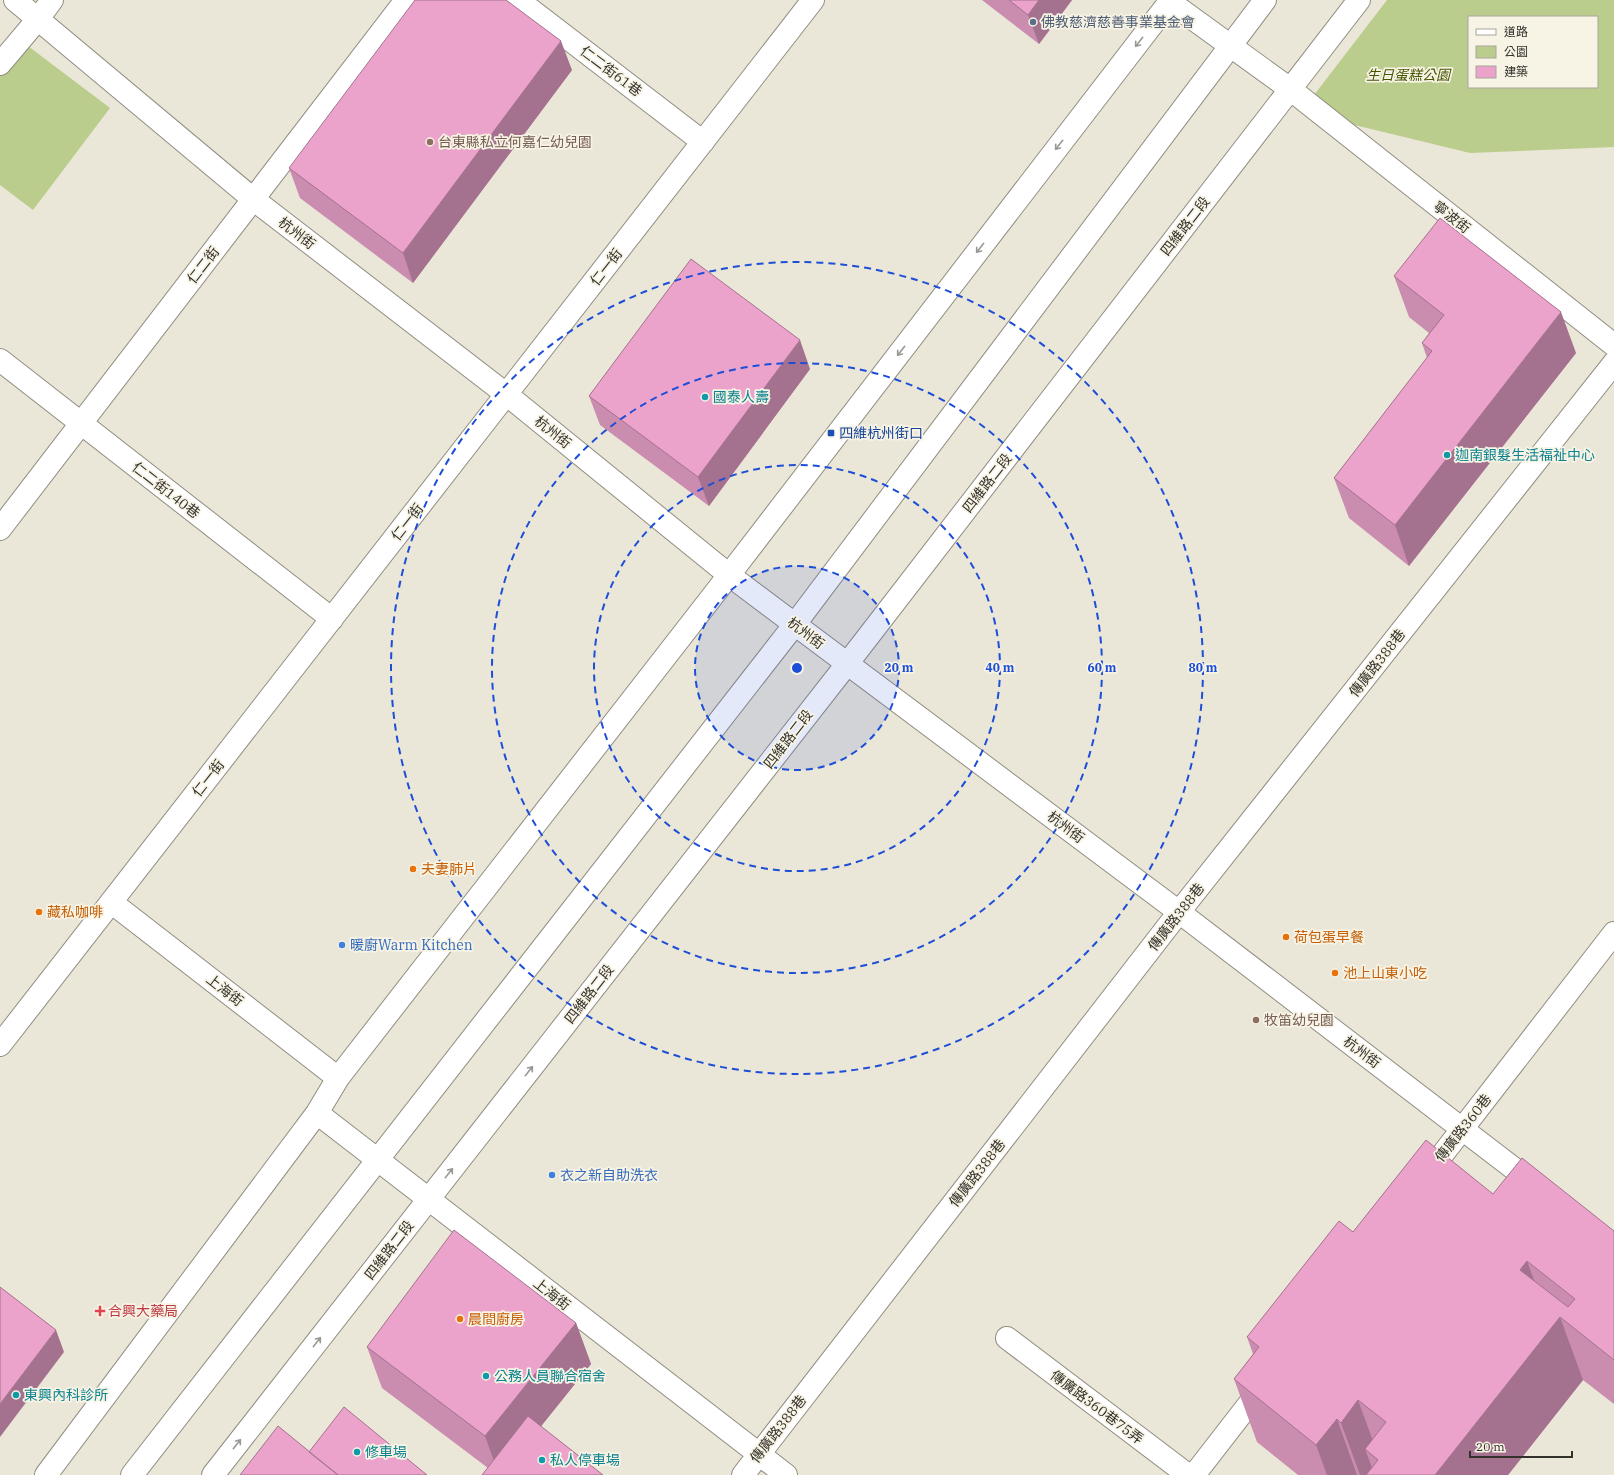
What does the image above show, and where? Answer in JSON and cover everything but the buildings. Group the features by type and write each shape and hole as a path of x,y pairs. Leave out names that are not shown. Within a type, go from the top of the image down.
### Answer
{"street":[{"name":"杭州街","path":"15,0 253,199 506,394 729,575 1179,912 1551,1197"},
{"path":"0,64 52,0"},
{"name":"仁二街","path":"0,529 406,0"},
{"name":"仁二街61巷","path":"518,0 703,142"},
{"name":"仁一街","path":"0,1045 813,0"},
{"path":"132,1475 795,624 1265,0"},
{"name":"四維路二段","path":"213,1475 847,664 1359,0"},
{"path":"46,1475 317,1114 338,1078 729,575 1170,1"},
{"name":"寧波街","path":"1170,1 1290,89 1614,345"},
{"name":"仁二街140巷","path":"0,360 332,619"},
{"name":"傳廣路388巷","path":"743,1475 1179,912 1614,363"},
{"name":"上海街","path":"111,902 338,1078"},
{"name":"傳廣路360巷","path":"1413,1192 1614,933"},
{"name":"上海街","path":"317,1114 786,1475"},
{"name":"傳廣路360巷75弄","path":"1007,1338 1188,1475"},
{"path":"1194,1475 1277,1368"}],"green space":[{"name":"生日蛋糕公園","path":"1387,0 1614,0 1614,147 1470,153 1301,112"},
{"path":"16,37 110,108 33,210 0,185 0,58"}],"place":[{"name":"佛教慈濟慈善事業基金會","path":"1033,22"},
{"name":"台東縣私立何嘉仁幼兒園","path":"430,142"},
{"name":"國泰人壽","path":"705,397"},
{"name":"四維杭州街口","path":"831,433"},
{"name":"迦南銀髮生活福祉中心","path":"1447,455"},
{"name":"夫妻肺片","path":"413,869"},
{"name":"藏私咖啡","path":"39,912"},
{"name":"荷包蛋早餐","path":"1286,937"},
{"name":"暖廚Warm Kitchen","path":"342,945"},
{"name":"池上山東小吃","path":"1335,973"},
{"name":"牧笛幼兒園","path":"1256,1020"},
{"name":"衣之新自助洗衣","path":"552,1175"},
{"name":"合興大藥局","path":"100,1311"},
{"name":"晨間廚房","path":"460,1319"},
{"name":"公務人員聯合宿舍","path":"486,1376"},
{"name":"東興內科診所","path":"16,1395"},
{"name":"修車場","path":"357,1452"},
{"name":"私人停車場","path":"542,1460"}]}
